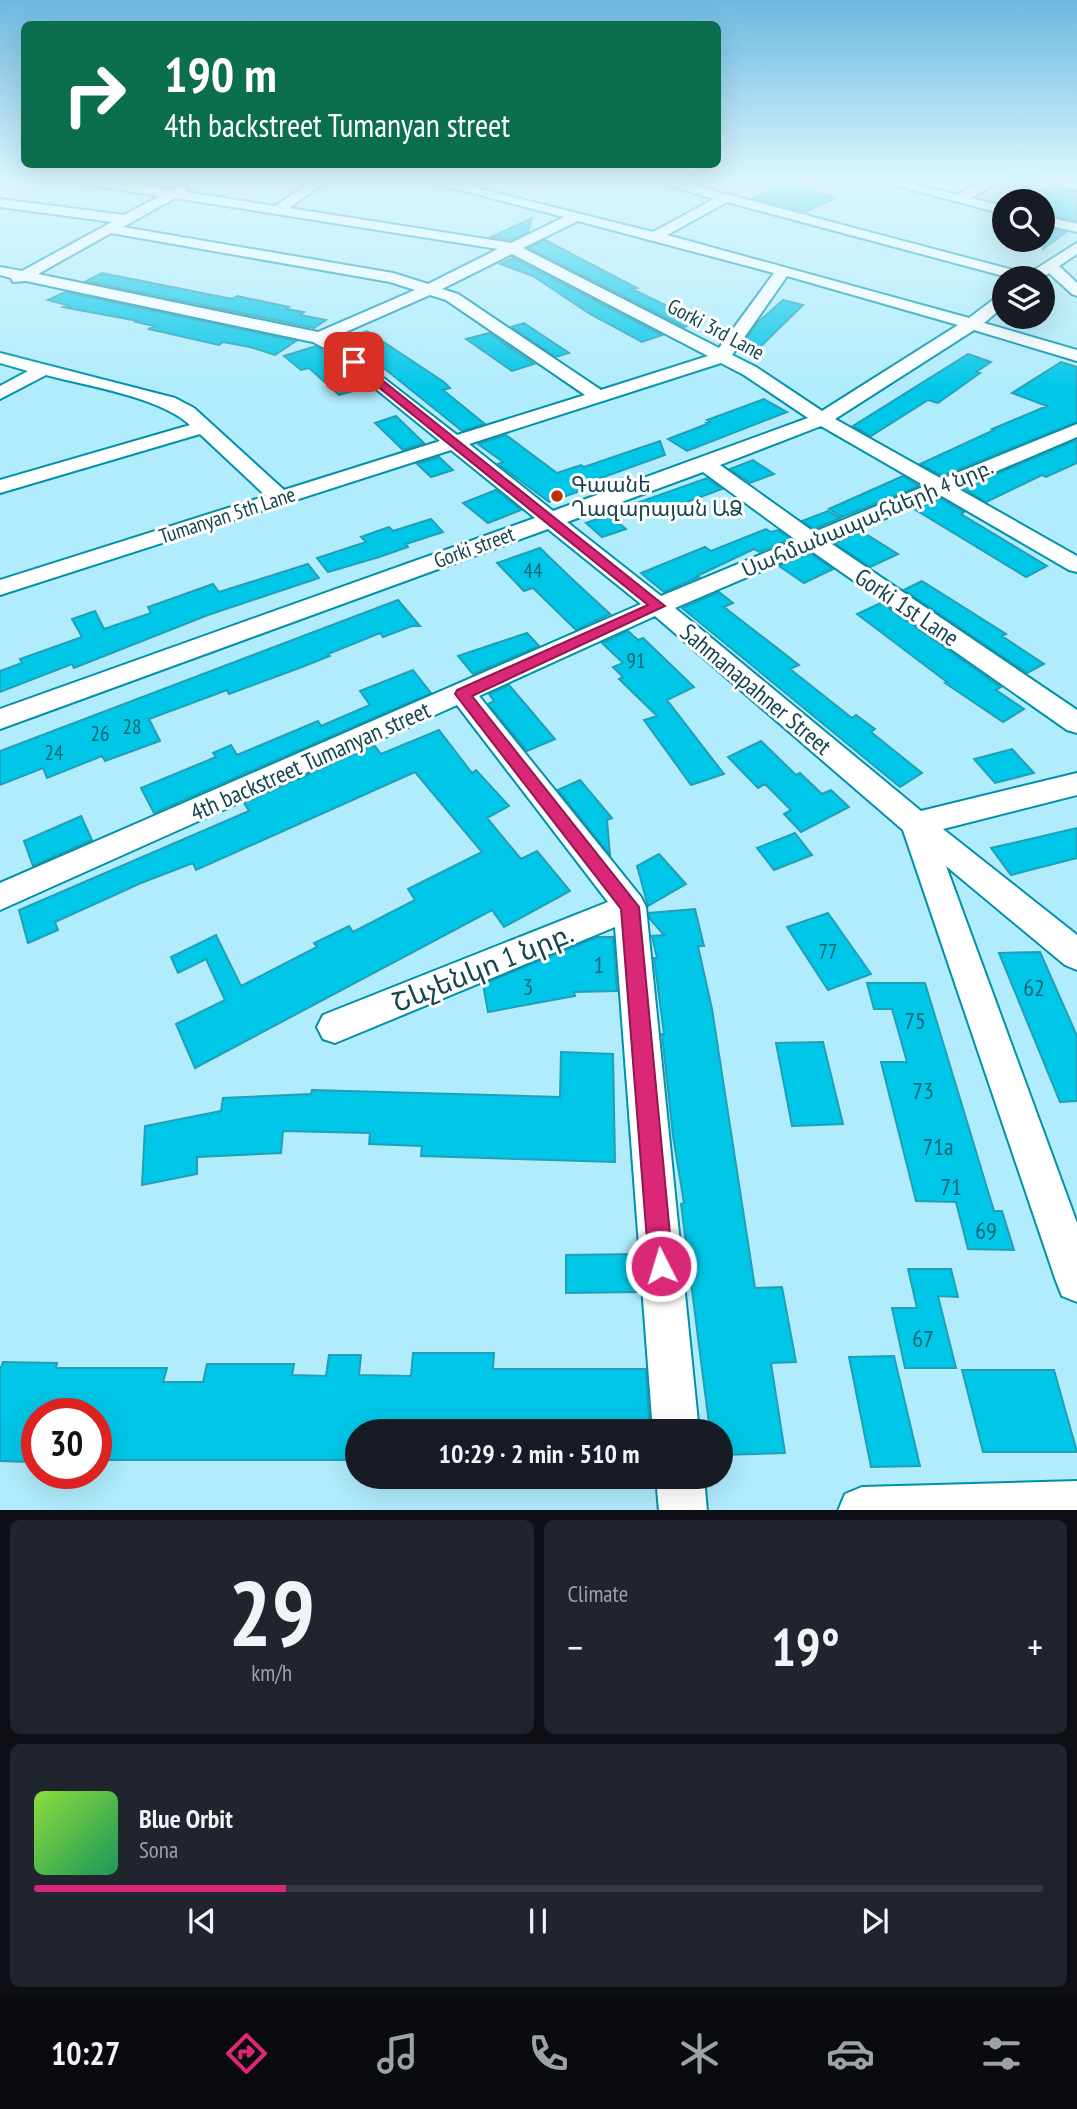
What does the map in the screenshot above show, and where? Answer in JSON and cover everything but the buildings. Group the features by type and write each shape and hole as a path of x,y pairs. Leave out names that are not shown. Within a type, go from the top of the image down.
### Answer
{"street":[{"path":"0,289 13,273 67,248"},
{"path":"222,248 393,278 452,297 597,395"},
{"path":"319,338 429,289 507,248"},
{"name":"Gorki 3rd Lane","path":"513,248 750,371 822,419 1077,565"},
{"path":"696,248 972,324 1077,356"},
{"path":"915,248 992,268"},
{"path":"1052,266 1075,248"},
{"path":"1055,271 1077,291"},
{"path":"722,357 782,272"},
{"name":"Sahmanapahner Street","path":"13,273 319,338 334,346 658,606 916,824 1077,955"},
{"name":"Gorki street","path":"0,719 705,464 822,419 972,324 992,308"},
{"name":"Tumanyan 5th Lane","path":"0,588 722,357"},
{"path":"0,358 168,402 187,412 280,498"},
{"path":"0,394 44,369"},
{"path":"0,486 204,428"},
{"name":"Սահմանապահների 4 նրբ.","path":"658,606 1077,430"},
{"name":"Gorki 1st Lane","path":"705,464 1077,723"},
{"name":"4th backstreet Tumanyan street","path":"0,897 658,606"},
{"path":"463,694 630,907 675,1419"},
{"path":"1077,784 916,824 1077,1281"},
{"name":"Շևչենկո 1 նրբ.","path":"335,1027 630,907"},
{"path":"681,1489 683,1510"},
{"path":"862,1510 1077,1505"}],"place":[{"name":"Գաանե Ղազարայան ԱՁ","path":"557,496"}],"route":[{"path":"354,362 658,606 463,694 630,907 661,1266"}]}
